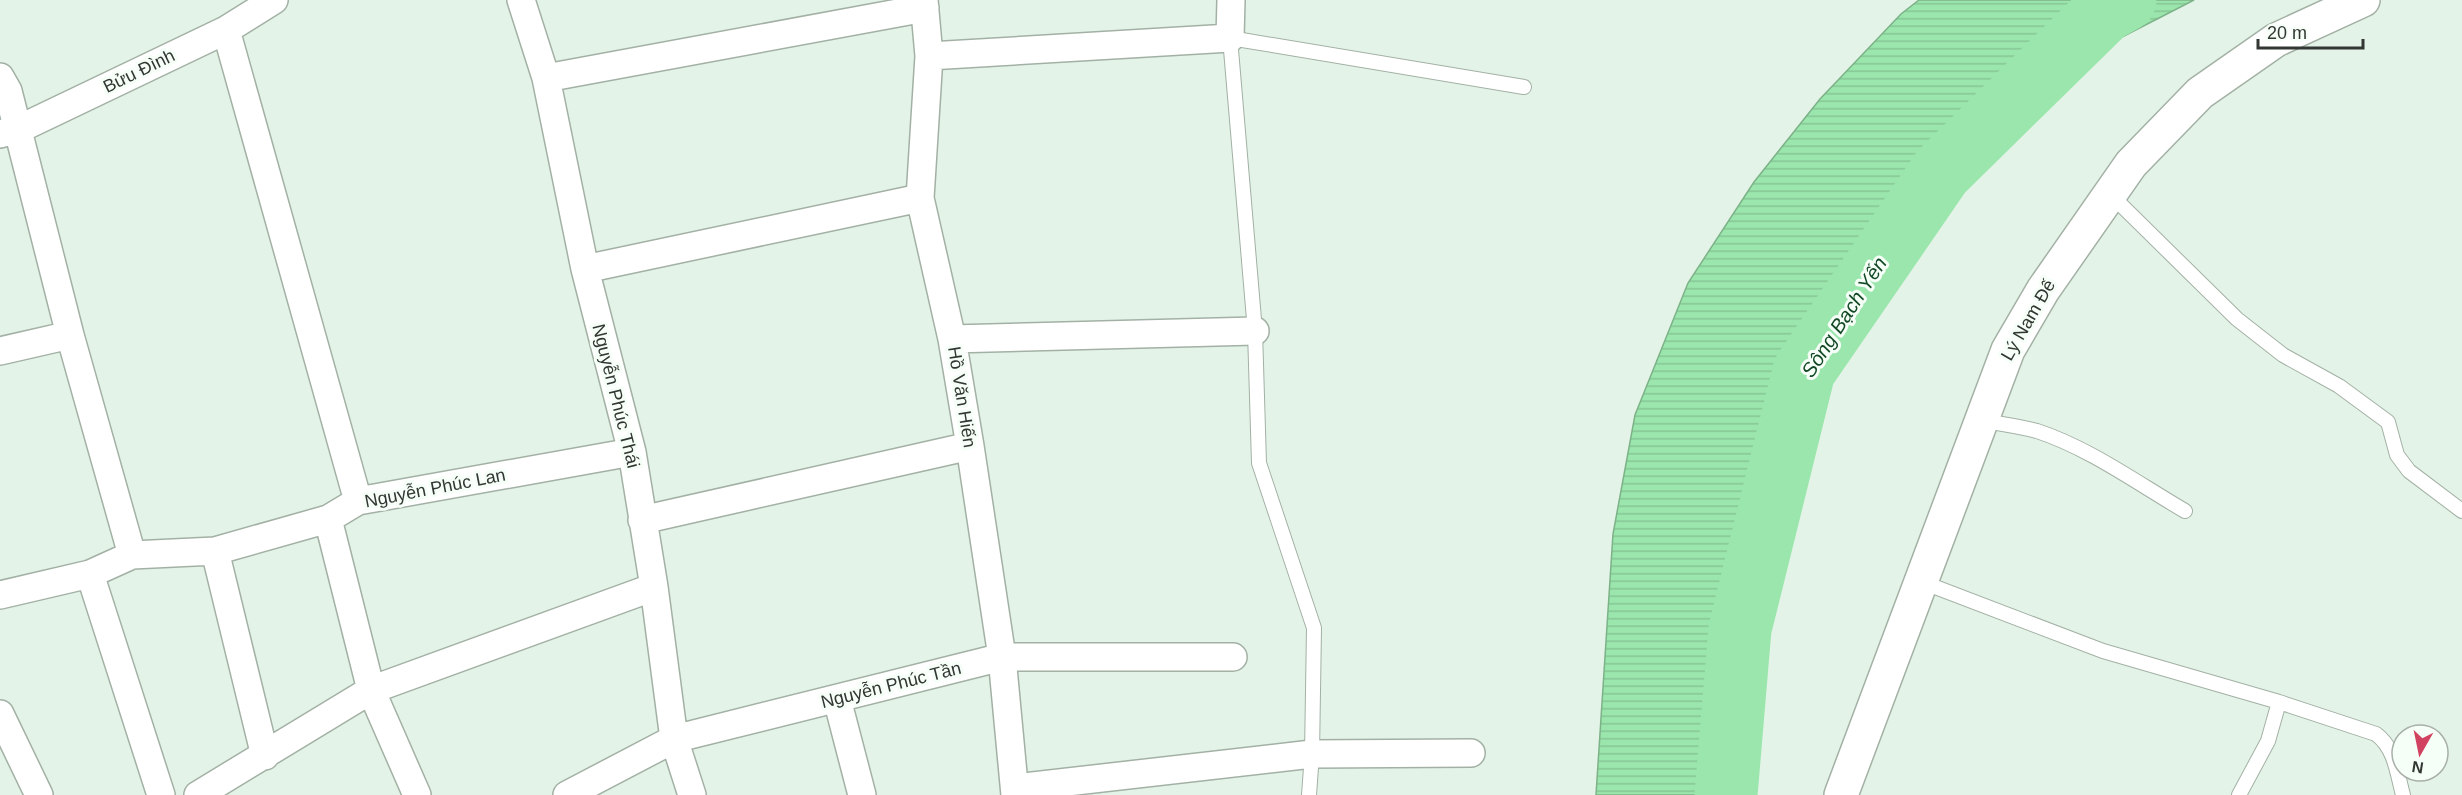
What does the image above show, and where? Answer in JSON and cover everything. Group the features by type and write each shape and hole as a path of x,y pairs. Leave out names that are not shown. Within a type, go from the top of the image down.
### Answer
{"street":[{"name":"Bửu Đình","path":"9,132 226,30 274,0"},
{"name":"Nguyễn Phúc Thái","path":"521,0 546,78 585,269 632,452 654,587 674,739 692,795"},
{"path":"929,56 1230,38 1231,0"},
{"name":"Lý Nam Đế","path":"1841,795 2008,350 2043,290 2131,164 2200,93 2276,40 2363,0"},
{"path":"546,78 924,4"},
{"name":"Hồ Văn Hiến","path":"924,4 929,56 920,198 952,339 970,446 1002,657 1015,791"},
{"path":"226,30 358,501"},
{"path":"0,77 8,91 9,132 70,335 132,555"},
{"path":"585,269 920,198"},
{"path":"952,339 1255,331"},
{"path":"0,351 70,335"},
{"path":"642,520 970,446"},
{"name":"Nguyễn Phúc Lan","path":"0,595 90,574 132,555 214,551 328,519 358,501 632,452"},
{"path":"328,519 371,690 417,795"},
{"path":"214,551 265,756"},
{"path":"90,574 161,795"},
{"path":"198,795 371,690 654,587"},
{"name":"Nguyễn Phúc Tần","path":"567,795 674,739 1002,657 1233,657"},
{"path":"837,699 862,795"},
{"path":"0,714 39,795"},
{"path":"1015,791 1312,754 1472,753"}],"lane":[{"path":"1309,795 1314,628 1260,463 1255,331 1230,38 1524,87"},
{"path":"2111,195 2237,319 2283,355 2339,386 2388,422 2397,455 2409,471 2462,511"},
{"path":"1982,420 2034,430 2057,439 2081,450 2185,511"},
{"path":"1922,582 2103,651 2279,702 2376,734 2387,742 2403,795"},
{"path":"2239,795 2268,741 2279,702"}],"shaded area":[{"path":"1919,0 2194,0 2046,76 1942,160 1867,254 1824,335 1784,431 1748,589 1726,795 1596,795 1613,534 1635,415 1688,283 1754,182 1820,99 1901,14"}],"waterway":[{"name":"Sông Bạch Yến","path":"1726,795 1740,629 1804,371 1941,172 2105,11 2125,0"}]}
